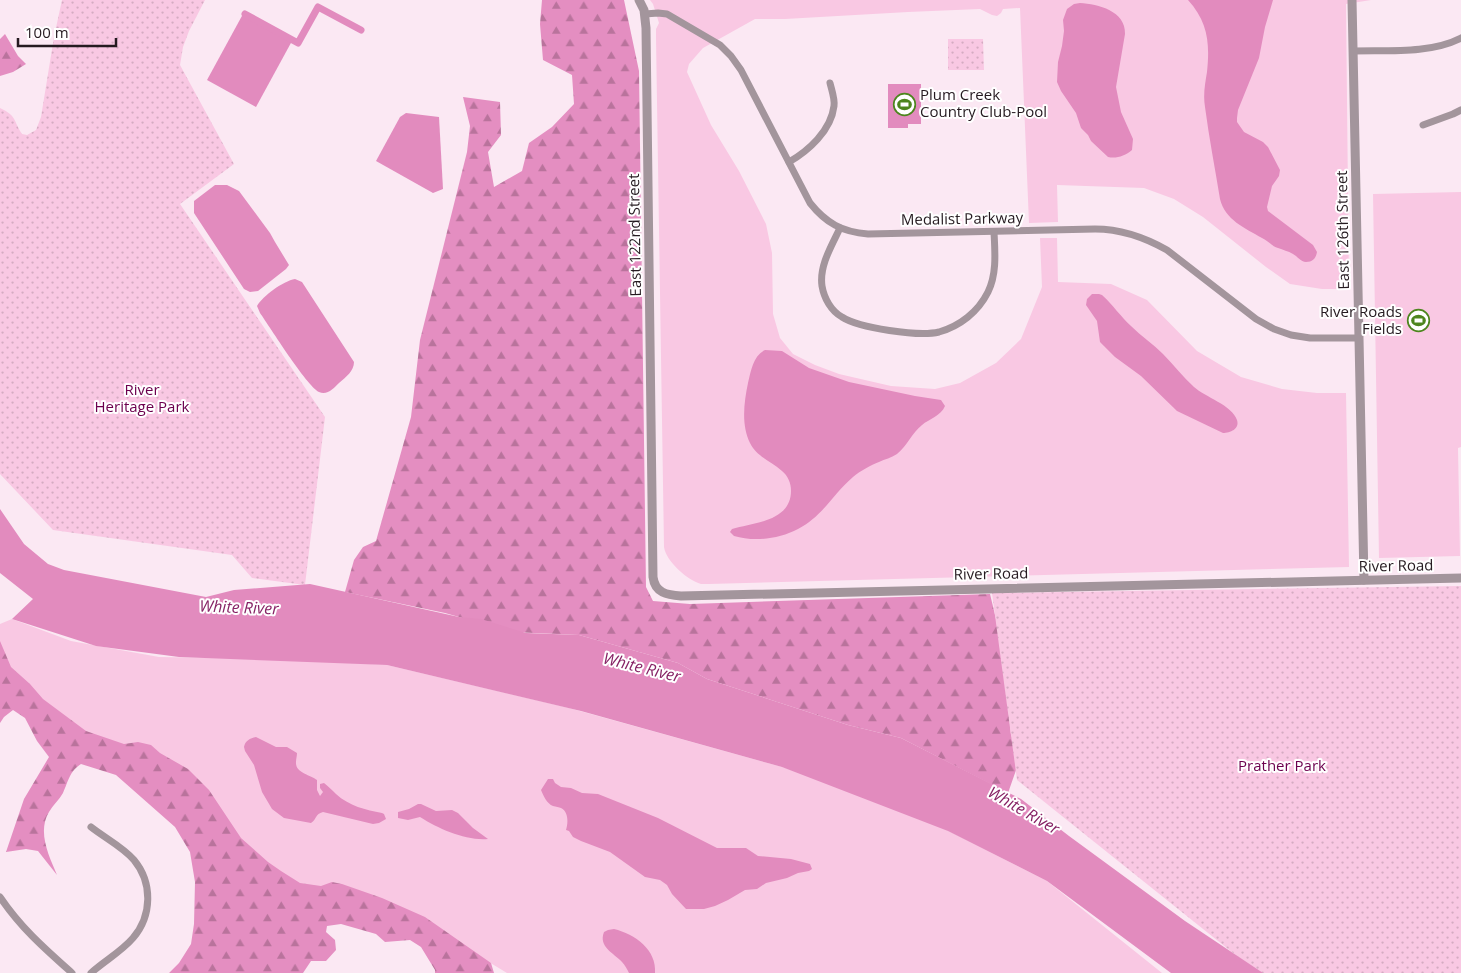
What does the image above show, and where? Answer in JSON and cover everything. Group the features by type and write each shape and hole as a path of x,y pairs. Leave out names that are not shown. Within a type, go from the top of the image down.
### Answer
{"street":[{"path":"639,0 645,14"},
{"name":"East 126th Street","path":"1352,0 1364,580"},
{"name":"Medalist Parkway","path":"645,14 667,14 716,43 731,56 741,70 810,203 823,217 840,228 868,234 1116,230 1137,236 1167,250 1256,319 1274,329 1310,338 1359,338"},
{"name":"East 122nd Street","path":"645,14 652,456"},
{"path":"1353,51 1420,49 1445,45 1461,38"},
{"path":"789,162 810,147 829,122 834,106 834,96 830,83"},
{"path":"1423,125 1461,110"},
{"path":"840,228 822,273 823,292 833,310 841,317 850,321 903,333 920,334 940,332 954,326 969,316 988,293 995,257 994,232"},
{"name":"River Road","path":"652,456 653,580 657,589 669,595 1461,578"},
{"path":"91,973 126,944 139,930 146,914 148,901 144,876 134,860 92,827"},
{"path":"0,897 29,934 72,973"}],"green space":[{"name":"River Heritage Park","path":"62,0 205,0 189,31 183,47 180,65 234,164 180,204 325,417 305,585 252,578 232,555 53,530 0,474 0,108 12,116 22,134 27,135 36,130 41,117"},
{"path":"542,0 624,0 639,71 646,587 653,601 690,604 990,594 1002,644 1011,735 1021,756 1008,793 901,738 848,725 707,679 678,663 579,635 512,632 445,613 345,592 354,560 363,547 376,541 411,417 420,340 467,152 470,126 463,97 500,102 501,135 488,152 494,187 522,171 529,143 552,127 574,104 572,75 543,60 540,24"},
{"path":"650,0 1371,0 1346,4 1349,289 1322,289 1290,284 1203,217 1174,199 1144,188 1057,185 1058,222 1029,223 1020,8 1003,9 997,16 980,9 755,19 703,48 689,64 687,72 711,125 739,171 766,224 772,253 773,314 780,338 793,354 839,374 891,386 935,389 960,383 996,363 1021,339 1042,287 1040,238 1057,238 1058,282 1111,284 1147,300 1197,351 1241,377 1282,389 1317,393 1346,393 1349,567 709,584 695,582 684,574 673,564 664,547 656,38 656,29 659,23"},
{"path":"5,34 18,56 26,64 13,72 0,76 0,39"},
{"path":"948,39 983,39 984,70 948,70"},
{"name":"River Roads Fields","path":"1461,192 1461,447 1458,448 1460,556 1379,558 1373,194"},
{"name":"Prather Park","path":"1461,586 1461,973 1258,973 1017,780 992,593"},
{"path":"12,619 71,641 159,657 284,659 387,665 569,708 793,770 925,819 1047,881 1162,973 507,973 421,921 309,891 83,736 0,668 0,624"},
{"path":"0,641 11,667 43,699 86,731 124,744 138,742 151,745 160,753 188,769 209,790 241,838 281,871 300,883 321,886 332,882 342,884 382,898 425,917 491,963 494,973 435,973 421,947 410,940 385,942 376,934 341,924 327,926 326,932 335,940 336,950 326,961 311,961 303,973 169,973 179,963 191,944 194,924 195,882 190,852 175,827 116,775 81,764 72,773 63,793 49,812 44,828 46,844 57,875 38,851 26,849 6,852 24,799 49,757 37,741 25,718 13,710 0,723"}],"water":[{"path":"1188,0 1273,0 1259,58 1238,110 1237,122 1244,132 1263,142 1268,147 1280,170 1279,176 1272,186 1267,207 1268,211 1313,245 1317,252 1315,258 1311,261 1302,261 1293,254 1276,247 1236,223 1226,213 1220,199 1204,103 1208,42 1200,16"},
{"path":"1080,3 1110,10 1116,14 1124,26 1125,34 1116,87 1121,112 1133,139 1132,150 1114,158 1108,157 1091,141 1081,128 1076,113 1057,82 1058,62 1064,31 1063,20 1067,9 1074,4"},
{"path":"243,14 292,41 256,107 207,80"},
{"name":"Plum Creek Country Club-Pool","path":"888,84 921,84 921,124 908,124 908,128 888,128"},
{"path":"406,113 439,117 443,189 433,193 376,161 400,117"},
{"path":"215,185 227,185 239,191 270,233 289,265 258,291 250,292 244,289 194,213 194,201"},
{"path":"295,279 302,282 354,362 353,368 347,376 333,389 325,393 319,392 313,387 297,368 257,306 274,290"},
{"path":"1092,294 1102,295 1194,387 1230,410 1238,423 1236,428 1223,433 1177,411 1141,376 1115,357 1100,342 1097,321 1086,305 1087,299"},
{"path":"765,350 782,351 809,368 849,382 941,400 945,406 938,415 918,428 897,454 869,466 853,477 807,524 783,535 766,539 750,539 734,536 730,532 732,529 778,515 785,509 791,491 790,482 786,475 756,452 750,443 745,429 745,406 750,374 755,360"},
{"name":"White River","path":"0,509 24,544 48,564 64,570 206,597 234,590 310,584 459,617 481,619 526,633 579,635 678,663 707,679 848,725 901,738 1021,799 1185,921 1263,973 1171,973 1047,881 948,831 782,767 581,711 387,665 179,657 96,646 12,619 33,599 0,573"},
{"path":"256,737 276,747 287,747 297,753 296,766 317,780 317,790 320,796 323,792 320,784 324,783 346,802 382,813 386,819 373,824 323,812 311,823 284,818 272,809 262,792 254,765 245,751 244,747 247,741"},
{"path":"548,779 553,779 561,787 571,788 582,793 598,794 658,818 717,848 746,848 758,856 791,859 810,864 812,869 766,883 757,889 745,890 715,906 704,909 686,909 672,894 667,885 660,880 645,877 610,852 573,837 566,830 567,815 564,810 549,803 541,790"},
{"path":"418,804 436,811 452,810 458,813 473,828 488,839 462,836 436,826 420,817 408,820 398,818 398,812"},
{"path":"614,929 630,935 643,944 652,957 655,973 629,973 623,963 603,942 604,932"}],"waterway":[{"path":"245,14 298,43 318,7 361,30"}],"place":[{"name":"Plum Creek Country Club-Pool","path":"904,104"},
{"name":"River Roads Fields","path":"1418,321"}]}
